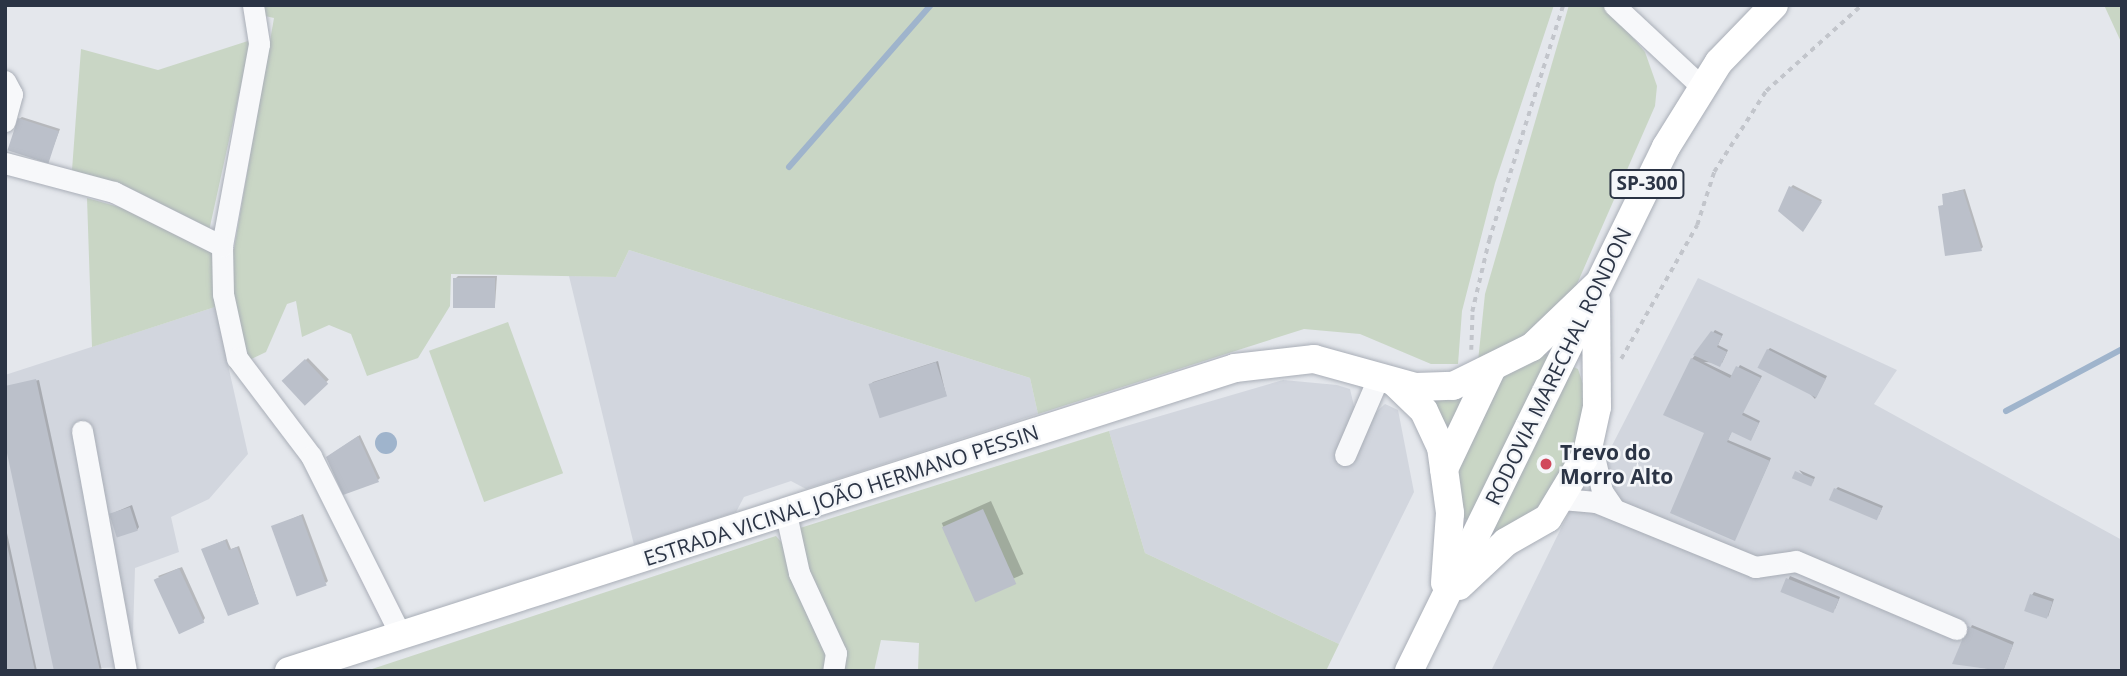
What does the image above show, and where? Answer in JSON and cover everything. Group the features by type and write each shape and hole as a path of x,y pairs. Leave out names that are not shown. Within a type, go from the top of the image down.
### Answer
{"main road":[{"name":"RODOVIA MARECHAL RONDON","path":"1409,671 1598,284 1701,86 1773,5"},
{"name":"ESTRADA VICINAL JOÃO HERMANO PESSIN","path":"289,671 1235,369 1314,359 1387,380 1443,388 1482,374 1532,347 1598,284"},
{"path":"1442,603 1507,542 1539,526 1563,499 1591,443 1598,284"},
{"path":"1532,347 1565,351 1593,377"},
{"path":"1444,469 1482,374"},
{"path":"1387,380 1431,423 1444,469 1450,513 1442,603"},
{"path":"1450,513 1475,537 1507,542"}],"street":[{"path":"253,5 259,44 222,246 223,294 237,358 311,456 400,634"},
{"path":"1614,5 1701,86"},
{"path":"5,81 12,94 5,121"},
{"path":"5,163 114,192 222,246"},
{"path":"1345,455 1387,380"},
{"path":"82,431 126,671"},
{"path":"1591,443 1602,491 1614,509"},
{"path":"1563,499 1614,509 1755,567 1796,561 1956,629"},
{"path":"786,514 799,573 836,653 833,671"}],"path":[{"path":"1482,374 1474,300 1563,5"},
{"path":"1619,362 1697,225 1714,172 1766,91 1862,5"}],"shaded area":[{"path":"629,250 1030,378 1038,414 806,489 791,481 744,497 736,512 634,545 569,276 616,277"},
{"path":"1698,278 1897,370 1874,404 2122,540 2122,671 1491,671 1571,508 1581,506"},
{"path":"215,307 248,454 209,499 171,517 179,552 135,568 132,667 5,671 5,375"},
{"path":"1283,380 1337,385 1350,389 1354,406 1374,414 1385,404 1398,410 1414,492 1339,644 1145,553 1109,431"}],"green space":[{"path":"262,5 1554,5 1495,183 1462,311 1458,364 1431,364 1360,334 1304,329 1038,414 1030,378 629,250 616,277 451,274 450,306 418,358 367,376 351,334 329,325 302,337 296,301 287,304 266,352 231,369 215,307 92,347 87,198 137,212 217,251 234,249 274,18 265,16"},
{"path":"1569,5 1605,5 1645,52 1657,86 1655,106 1570,300 1558,317 1477,371 1485,294"},
{"path":"2104,5 2122,5 2122,44"},
{"path":"251,40 209,231 139,194 72,170 81,49 158,70"},
{"path":"508,322 563,473 484,502 429,351"},
{"name":"Trevo do Morro Alto","path":"1544,353 1578,369 1591,408 1553,505 1504,534 1482,530 1462,517 1428,406 1435,395"},
{"path":"1109,431 1145,553 1339,644 1326,671 918,671 919,643 881,640 874,671 366,671 776,536 806,571 800,528"}],"water":[{"path":"382,432 390,432 397,439 397,447 390,454 382,454 375,447 375,439"}],"building":[{"path":"18,118 59,131 48,164 7,150"},
{"path":"1789,186 1822,202 1803,232 1778,211"},
{"path":"1963,190 1982,251 1945,256 1938,206 1943,205 1942,194"},
{"path":"453,278 495,278 495,308 453,308"},
{"path":"1711,331 1722,336 1717,347 1727,352 1720,367 1693,355"},
{"path":"1767,349 1826,379 1816,398 1757,368"},
{"path":"1691,358 1730,378 1736,366 1761,378 1742,415 1759,423 1751,441 1732,432 1727,442 1770,461 1735,541 1670,513 1704,433 1663,415"},
{"path":"305,359 328,384 305,406 282,381"},
{"path":"936,362 947,396 880,418 868,384"},
{"path":"36,379 100,671 54,671 5,444 5,386"},
{"path":"358,436 379,482 343,495 326,457"},
{"path":"1795,471 1814,479 1811,487 1792,478"},
{"path":"1834,488 1882,508 1877,520 1829,500"},
{"path":"130,507 138,531 117,538 109,514"},
{"path":"983,509 1016,584 975,602 942,527"},
{"path":"301,515 327,585 297,596 271,526"},
{"path":"6,540 35,671 5,671"},
{"path":"225,540 229,550 237,547 259,604 228,616 201,549"},
{"path":"179,568 204,622 179,634 154,580"},
{"path":"1786,578 1839,599 1833,613 1780,592"},
{"path":"2030,594 2053,602 2047,619 2024,611"},
{"path":"1968,626 2013,645 2003,671 1952,664"}],"waterway":[{"path":"789,167 931,5"},
{"path":"2006,411 2122,349"}],"place":[{"name":"Trevo do Morro Alto","path":"1546,464"}]}
